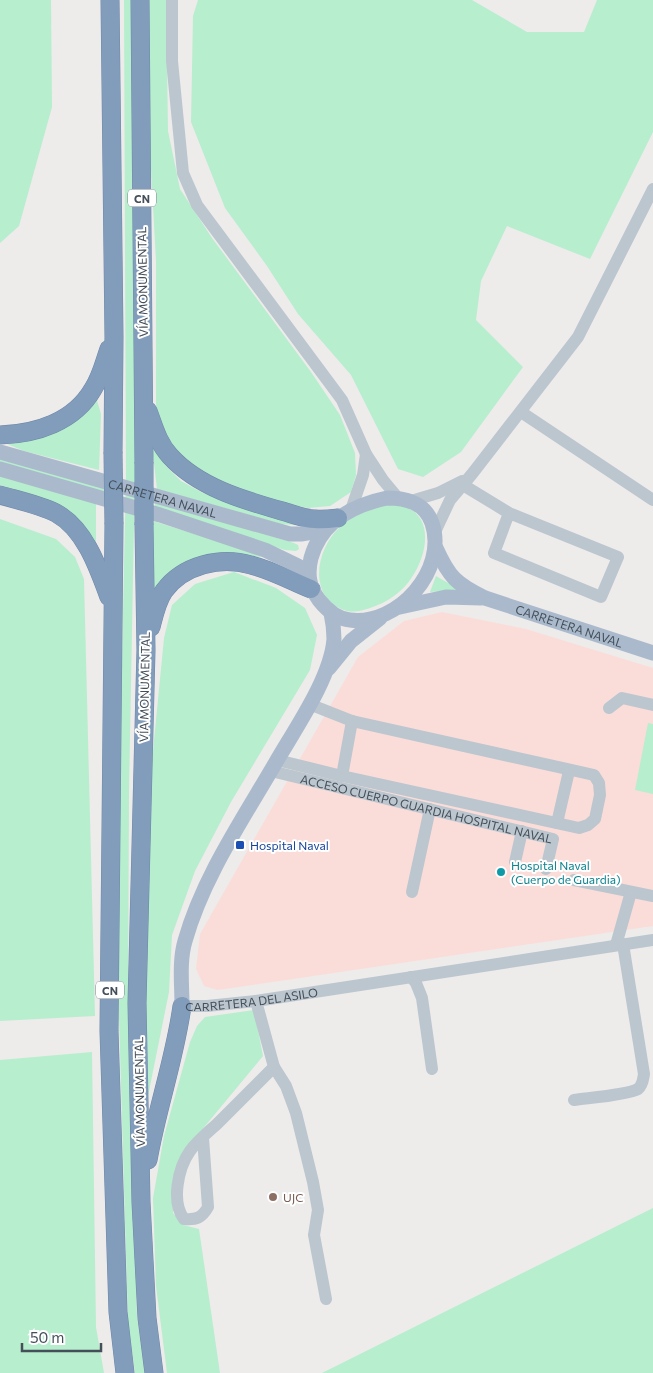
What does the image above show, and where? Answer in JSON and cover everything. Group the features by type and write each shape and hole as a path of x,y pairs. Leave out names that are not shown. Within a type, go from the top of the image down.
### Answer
{"highway":[{"name":"CN","path":"110,0 114,524 109,1031 118,1312 125,1373"},
{"name":"VÍA MONUMENTAL","path":"140,0 146,650 137,1003 141,1202 147,1318 154,1373"},
{"path":"0,435 48,428 66,418 93,390 114,337"},
{"path":"143,396 157,437 168,454 182,468 195,477 211,486 258,504 314,519 344,514"},
{"path":"0,495 55,513 71,524 97,566 112,607"},
{"path":"146,650 155,611 164,592 187,572 203,564 225,561 248,564 310,585"},
{"path":"141,1202 152,1138 178,1036 182,1006"}],"main road":[{"name":"CARRETERA NAVAL","path":"0,452 290,534 325,530"},
{"name":"CARRETERA NAVAL","path":"0,469 160,515 265,550 298,566 310,585"},
{"path":"387,498 405,500 424,508 429,514 435,532 436,548 424,582 408,598 390,611 373,619 358,621 344,619 331,613 310,585 309,569 313,551 325,530 344,514 376,500 387,498"},
{"name":"CARRETERA NAVAL","path":"436,548 447,572 465,588 485,598 653,653"},
{"name":"CARRETERA NAVAL","path":"390,611 423,601 446,598 485,598"},
{"name":"CARRETERA DEL ASILO","path":"325,673 352,641 390,611"},
{"name":"CARRETERA DEL ASILO","path":"182,1006 182,965 185,942 202,896 220,858 325,673 334,641 331,613"}],"street":[{"path":"172,0 172,61 183,173 197,205 342,400 366,454 383,480 405,500 446,490 472,474"},
{"path":"435,532 450,500 578,337 653,189"},
{"path":"520,412 653,500"},
{"path":"344,514 363,475 366,454"},
{"path":"463,485 509,513 618,557 601,597 494,552 509,513"},
{"path":"609,708 622,698 653,706"},
{"path":"274,765 342,776 579,828 588,825 595,819 600,796 599,783 594,776 352,721 309,704"},
{"path":"342,776 352,721"},
{"name":"ACCESO CUERPO GUARDIA HOSPITAL NAVAL","path":"274,765 430,809 553,839 546,869"},
{"path":"557,823 569,771"},
{"path":"412,892 430,809"},
{"path":"515,862 522,831"},
{"path":"574,880 653,896"},
{"path":"574,1100 624,1093 638,1089 642,1083 644,1074 619,944 631,892"},
{"name":"CARRETERA DEL ASILO","path":"182,1006 207,1006 256,1001 653,940"},
{"path":"411,976 422,998 432,1069"},
{"path":"256,1001 274,1067 286,1086 296,1113 313,1182 318,1210 314,1235 326,1299"},
{"path":"203,1138 208,1207 204,1215 196,1220 184,1219 179,1212 176,1199 183,1164 190,1151 203,1138 274,1067"}],"shaded area":[{"path":"442,612 526,629 653,668 653,926 218,990 204,986 196,969 200,934 358,657 404,621"}],"green space":[{"path":"0,0 51,0 52,107 19,226 0,243"},
{"path":"124,0 133,0 135,470 129,791 128,1011 137,1316 145,1373 135,1373 128,1322 119,1017 119,797 126,476"},
{"path":"148,0 166,0 168,131 180,189 212,238 311,372 340,415 355,453 356,475 351,492 330,506 308,508 255,498 204,478 164,441 156,409 156,261 150,151"},
{"path":"198,0 472,0 527,32 584,32 597,0 653,0 653,132 590,259 507,226 481,281 476,320 523,367 461,452 423,477 398,469 351,375 298,314 267,266 225,208 191,122 193,16"},
{"path":"96,397 101,414 99,470 24,451 0,441"},
{"path":"151,438 153,446 165,465 181,481 203,493 302,523 294,525 281,524 157,489"},
{"path":"0,458 105,487 104,492 0,464"},
{"path":"0,476 96,503 96,551 79,521 56,503 0,485"},
{"path":"155,501 294,543 298,545 299,549 296,551 285,550 155,508"},
{"path":"387,504 403,506 413,511 420,518 424,527 425,537 424,548 417,568 404,587 382,603 364,610 344,610 332,603 324,594 320,583 319,572 325,547 340,527 350,519 368,510"},
{"path":"0,519 56,539 75,557 84,579 95,1016 0,1021"},
{"path":"153,521 267,557 224,556 154,596 149,585"},
{"path":"234,572 276,588 305,608 317,635 310,670 231,802 195,871 172,935 169,992 148,1096 144,912 152,761 164,638 172,605 195,584"},
{"path":"436,576 460,590 430,592"},
{"path":"648,723 653,724 653,794 635,790"},
{"path":"254,1010 263,1056 191,1143 173,1191 173,1213 183,1225 199,1229 220,1373 167,1373 156,1286 153,1198 164,1136 190,1042 197,1026 205,1017"},
{"path":"92,1052 96,1327 104,1373 0,1373 0,1060"},
{"path":"653,1208 653,1373 322,1373"}],"place":[{"name":"Hospital Naval","path":"240,845"},
{"name":"Hospital Naval (Cuerpo de Guardia)","path":"501,872"},
{"name":"UJC","path":"273,1197"}]}
